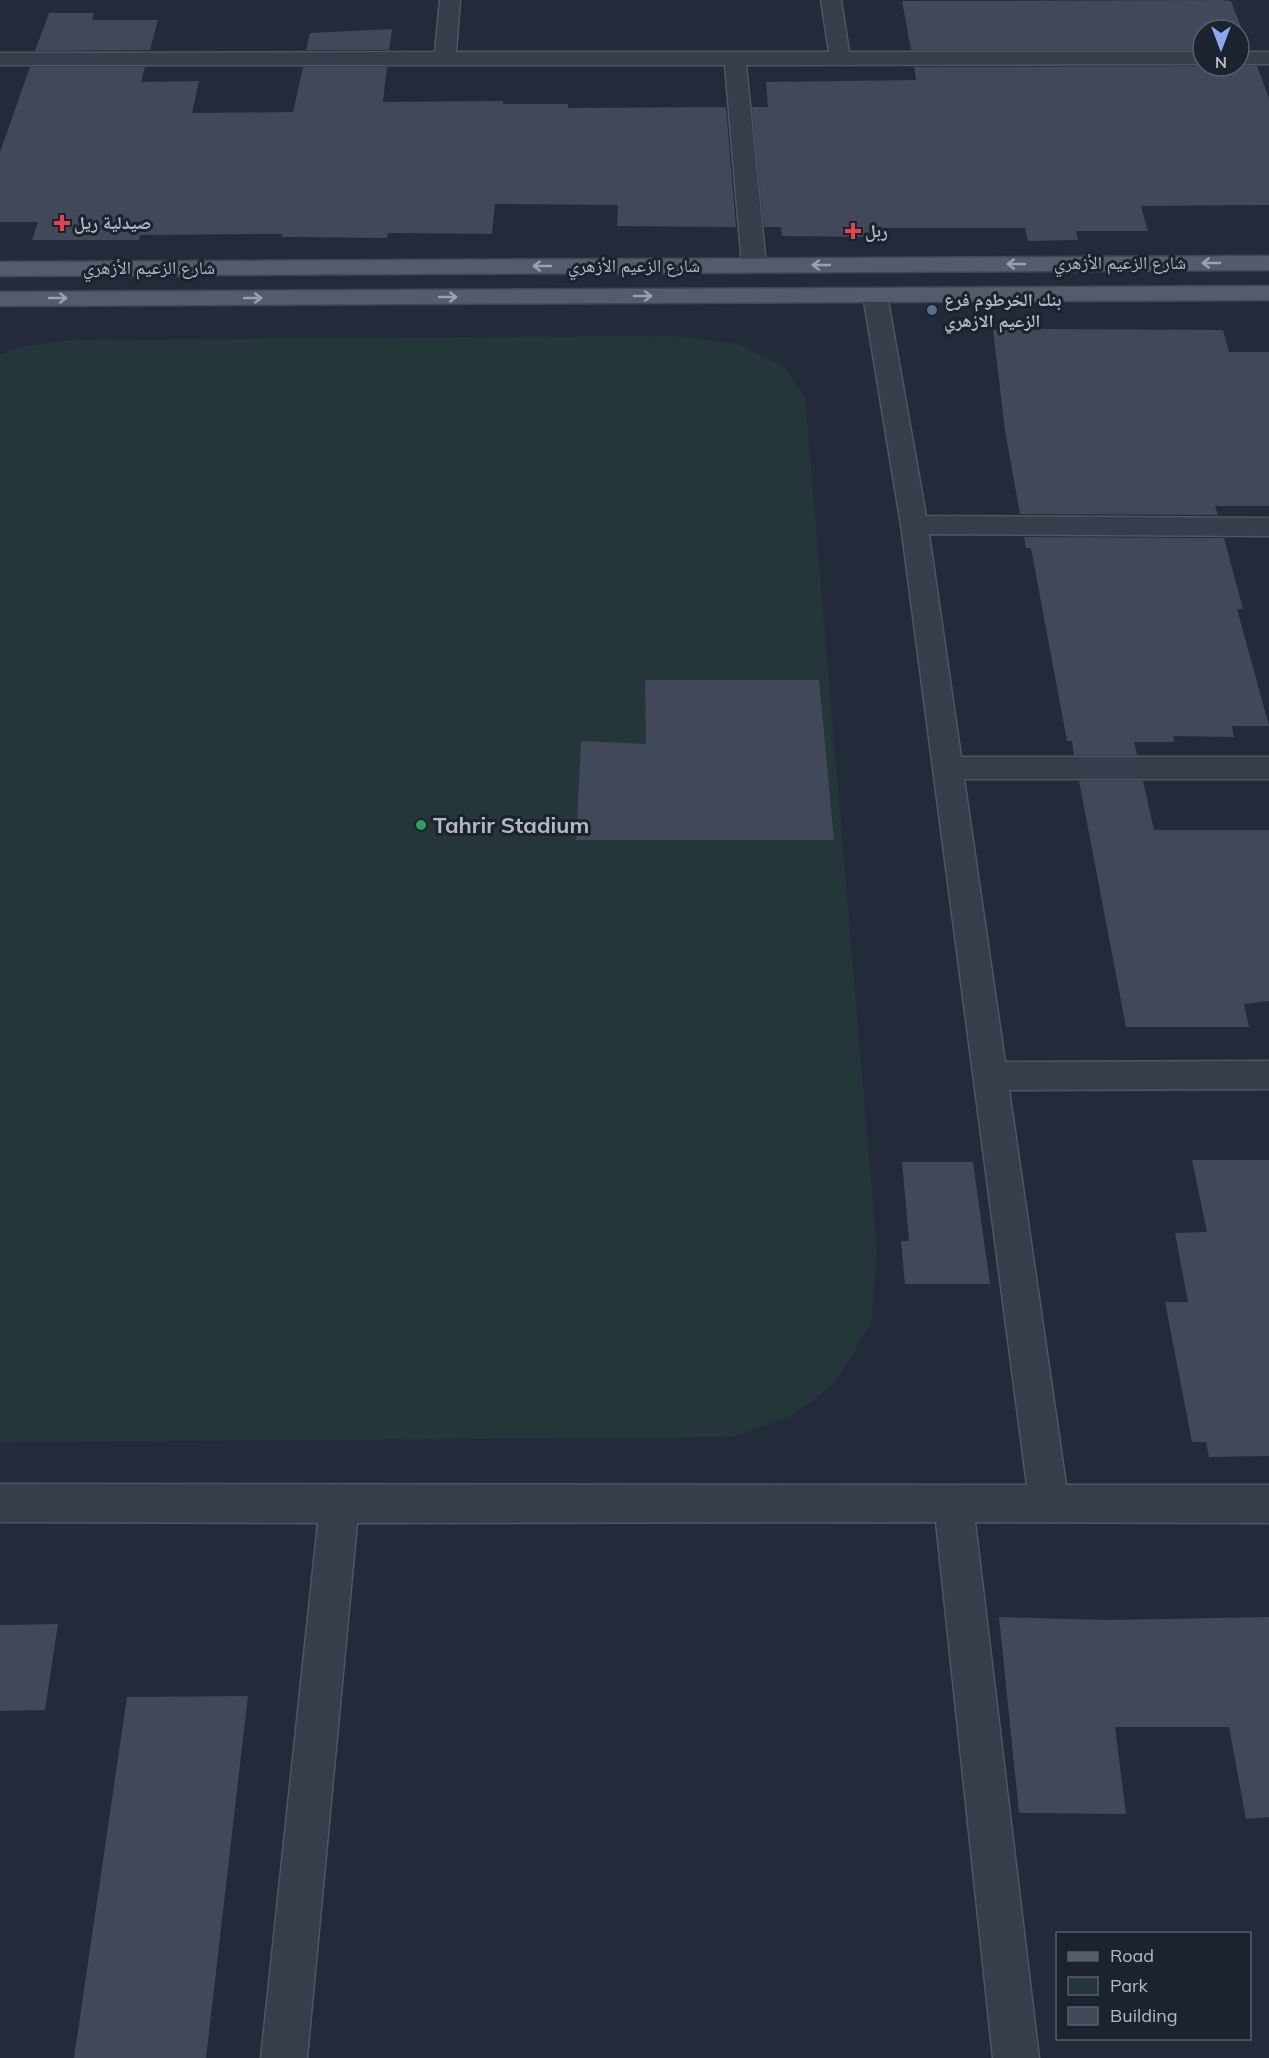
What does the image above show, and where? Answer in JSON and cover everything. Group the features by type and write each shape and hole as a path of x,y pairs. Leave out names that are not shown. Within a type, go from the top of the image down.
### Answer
{"main road":[{"name":"شارع الزعيم الأزهري","path":"0,268 1269,263"},
{"name":"شارع الزعيم الأزهري","path":"0,299 1269,293"}],"street":[{"path":"445,59 450,0"},
{"path":"831,0 840,58"},
{"path":"0,59 1191,58"},
{"path":"1251,58 1269,58"},
{"path":"735,59 754,265"},
{"path":"876,295 914,525 1049,1503"},
{"path":"914,525 1269,526"},
{"path":"947,768 1269,768"},
{"path":"990,1076 1269,1076"},
{"path":"953,1502 1016,2058"},
{"path":"0,1503 1269,1504"},
{"path":"284,2058 339,1505"}],"green space":[{"name":"Tahrir Stadium","path":"676,336 738,344 783,366 805,398 877,1252 871,1323 835,1383 792,1416 731,1437 0,1442 0,355 18,347 75,340"}],"building":[{"path":"1221,0 1231,1 1238,18 1191,18 1191,50 911,50 902,1"},
{"path":"49,13 94,13 92,20 158,20 150,50 35,51"},
{"path":"392,29 389,50 306,50 310,33"},
{"path":"1191,66 1191,78 1251,78 1251,66 1257,66 1269,98 1269,205 1141,206 1148,231 1076,231 1078,240 1028,241 1025,228 874,228 875,237 782,236 781,227 764,227 752,107 768,107 766,82 916,80 914,67"},
{"path":"30,67 145,67 141,82 199,81 192,113 293,112 303,67 387,67 383,102 503,101 503,104 568,104 568,108 726,107 736,227 617,226 618,205 495,204 492,234 388,233 387,238 282,237 282,234 140,235 139,240 32,240 38,222 0,222 0,152"},
{"path":"993,330 1223,330 1229,352 1269,352 1269,506 1215,506 1218,515 1020,514 1005,431"},
{"path":"1024,537 1224,538 1243,609 1237,609 1269,726 1232,726 1234,737 1173,736 1174,742 1134,742 1137,755 1074,755 1072,741 1067,741 1031,548 1026,548"},
{"path":"645,680 819,680 834,840 576,840 581,741 646,744"},
{"path":"1079,781 1143,781 1154,830 1269,830 1269,1001 1244,1004 1249,1027 1126,1027"},
{"path":"1192,1160 1269,1160 1269,1456 1209,1457 1206,1442 1192,1442 1165,1302 1188,1302 1175,1233 1207,1232"},
{"path":"902,1162 973,1162 990,1284 905,1284 901,1241 909,1241"},
{"path":"999,1617 1109,1620 1269,1617 1269,1817 1246,1819 1229,1727 1115,1727 1126,1814 1019,1813"},
{"path":"58,1624 45,1710 0,1711 0,1625"},
{"path":"248,1696 206,2058 74,2058 127,1697"}],"place":[{"name":"صيدلية ريل","path":"62,223"},
{"name":"ربل","path":"853,231"},
{"name":"بنك الخرطوم فرع الزعيم الازهري","path":"932,310"},
{"name":"Tahrir Stadium","path":"421,825"}]}
